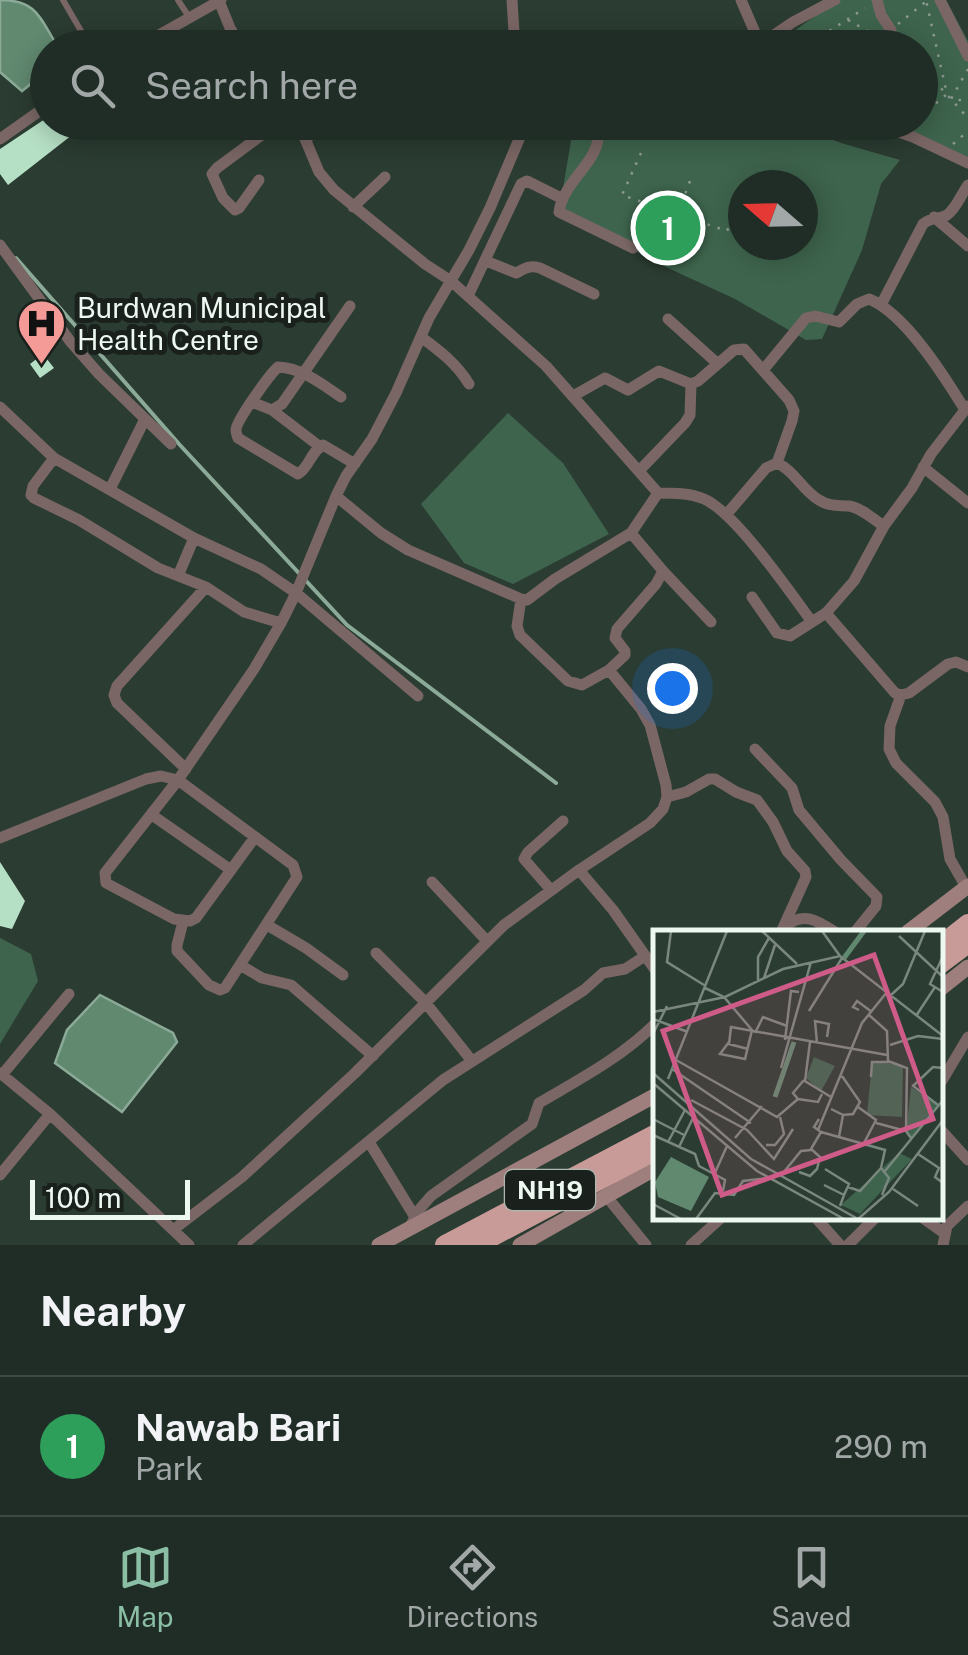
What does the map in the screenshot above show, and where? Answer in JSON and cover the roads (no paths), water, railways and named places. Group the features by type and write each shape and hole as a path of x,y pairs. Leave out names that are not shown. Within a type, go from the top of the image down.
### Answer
{"highway":[{"path":"943,944 968,924"},
{"path":"943,962 968,943"},
{"name":"NH19","path":"445,1245 653,1136"},
{"name":"NH19","path":"476,1245 653,1152"}],"main road":[{"path":"911,930 967,887"},
{"path":"943,986 968,969"},
{"path":"379,1245 412,1223 653,1096"},
{"path":"520,1245 653,1170"}],"street":[{"path":"512,0 515,30"},
{"path":"741,0 751,30"},
{"path":"781,30 835,0"},
{"path":"877,0 890,30"},
{"path":"940,0 968,56"},
{"path":"167,30 220,1 231,30"},
{"path":"0,139 30,118"},
{"path":"256,140 212,174 223,198 235,210 260,180"},
{"path":"306,140 319,172 353,207 450,280 546,366 658,493 702,498 726,514 812,622"},
{"path":"254,837 196,918 183,922 106,882 105,872 182,774 254,669 280,623 336,496 396,393 421,337 490,208 519,140"},
{"path":"598,140 559,208 562,214 633,248"},
{"path":"919,140 968,163"},
{"path":"353,207 385,178"},
{"path":"468,296 524,181 562,198"},
{"path":"881,305 922,224 949,214 968,185"},
{"path":"934,217 968,246"},
{"path":"0,244 70,341 171,444"},
{"path":"486,261 516,273 531,266 594,294"},
{"path":"752,597 777,633 784,636 826,612 854,581 937,444 966,408 920,343 875,301 864,300 839,322 815,316 806,318 764,370"},
{"path":"272,410 282,404 350,306"},
{"path":"668,319 718,364"},
{"path":"421,337 451,360 469,384"},
{"path":"573,396 605,378 628,390 659,371 691,384 739,348 748,352 790,400 794,411 777,463 766,468 726,514"},
{"path":"319,446 298,474 238,438 236,427 278,367 304,374 341,396"},
{"path":"638,470 686,424 691,384"},
{"path":"252,402 272,410 319,446 327,446 354,464"},
{"path":"0,407 54,458 194,538 261,569 296,593 418,696"},
{"path":"110,489 145,418"},
{"path":"54,458 33,486 34,498 90,526 158,568 206,587 244,612 280,623"},
{"path":"777,463 820,501 854,508 884,526"},
{"path":"923,467 968,503"},
{"path":"336,496 408,550 527,600 631,534 658,493"},
{"path":"631,534 711,622"},
{"path":"178,576 194,538"},
{"path":"521,599 517,626 520,635 568,681 582,684 609,670 625,655 616,638 617,629 663,571"},
{"path":"183,922 178,951 209,984 220,990 225,988 294,884 296,870 182,774 114,695 117,686 206,587"},
{"path":"826,612 889,689 901,695 948,664 968,666"},
{"path":"173,1230 242,1176 372,1056 504,925 650,823 663,809 666,785 650,724 609,670"},
{"path":"901,695 890,726 889,750 896,763 935,802 943,818 950,859 967,887"},
{"path":"755,749 792,788 798,810 877,897 876,906 858,930"},
{"path":"0,838 146,779 182,774"},
{"path":"667,797 715,779 763,806 806,877 781,930"},
{"path":"152,815 230,870"},
{"path":"551,890 524,859 564,822"},
{"path":"579,870 653,967"},
{"path":"432,882 487,941"},
{"path":"782,930 802,917 832,930"},
{"path":"267,925 343,975"},
{"path":"376,954 425,1002 472,1061"},
{"path":"243,1245 443,1080 603,974 625,969 645,956"},
{"path":"240,965 262,978 291,985 372,1056"},
{"path":"69,994 1,1074 50,1114 188,1245"},
{"path":"369,1142 412,1223 430,1196 532,1124 540,1103 590,1075 653,1026"},
{"path":"943,1079 968,1037"},
{"path":"0,1174 50,1114"},
{"path":"943,1132 968,1160"},
{"path":"607,1197 646,1245"},
{"path":"926,1220 944,1239 952,1220 968,1206"},
{"path":"691,1245 718,1220"},
{"path":"818,1220 840,1245"},
{"path":"848,1245 873,1220"}],"lane":[{"path":"64,0 82,30"},
{"path":"178,0 189,17"}],"waterway":[{"path":"16,258 179,444 347,625 556,783"}],"place":[{"name":"Nawab Bari","path":"668,228"},
{"name":"Burdwan Municipal Health Centre","path":"42,366"}]}
